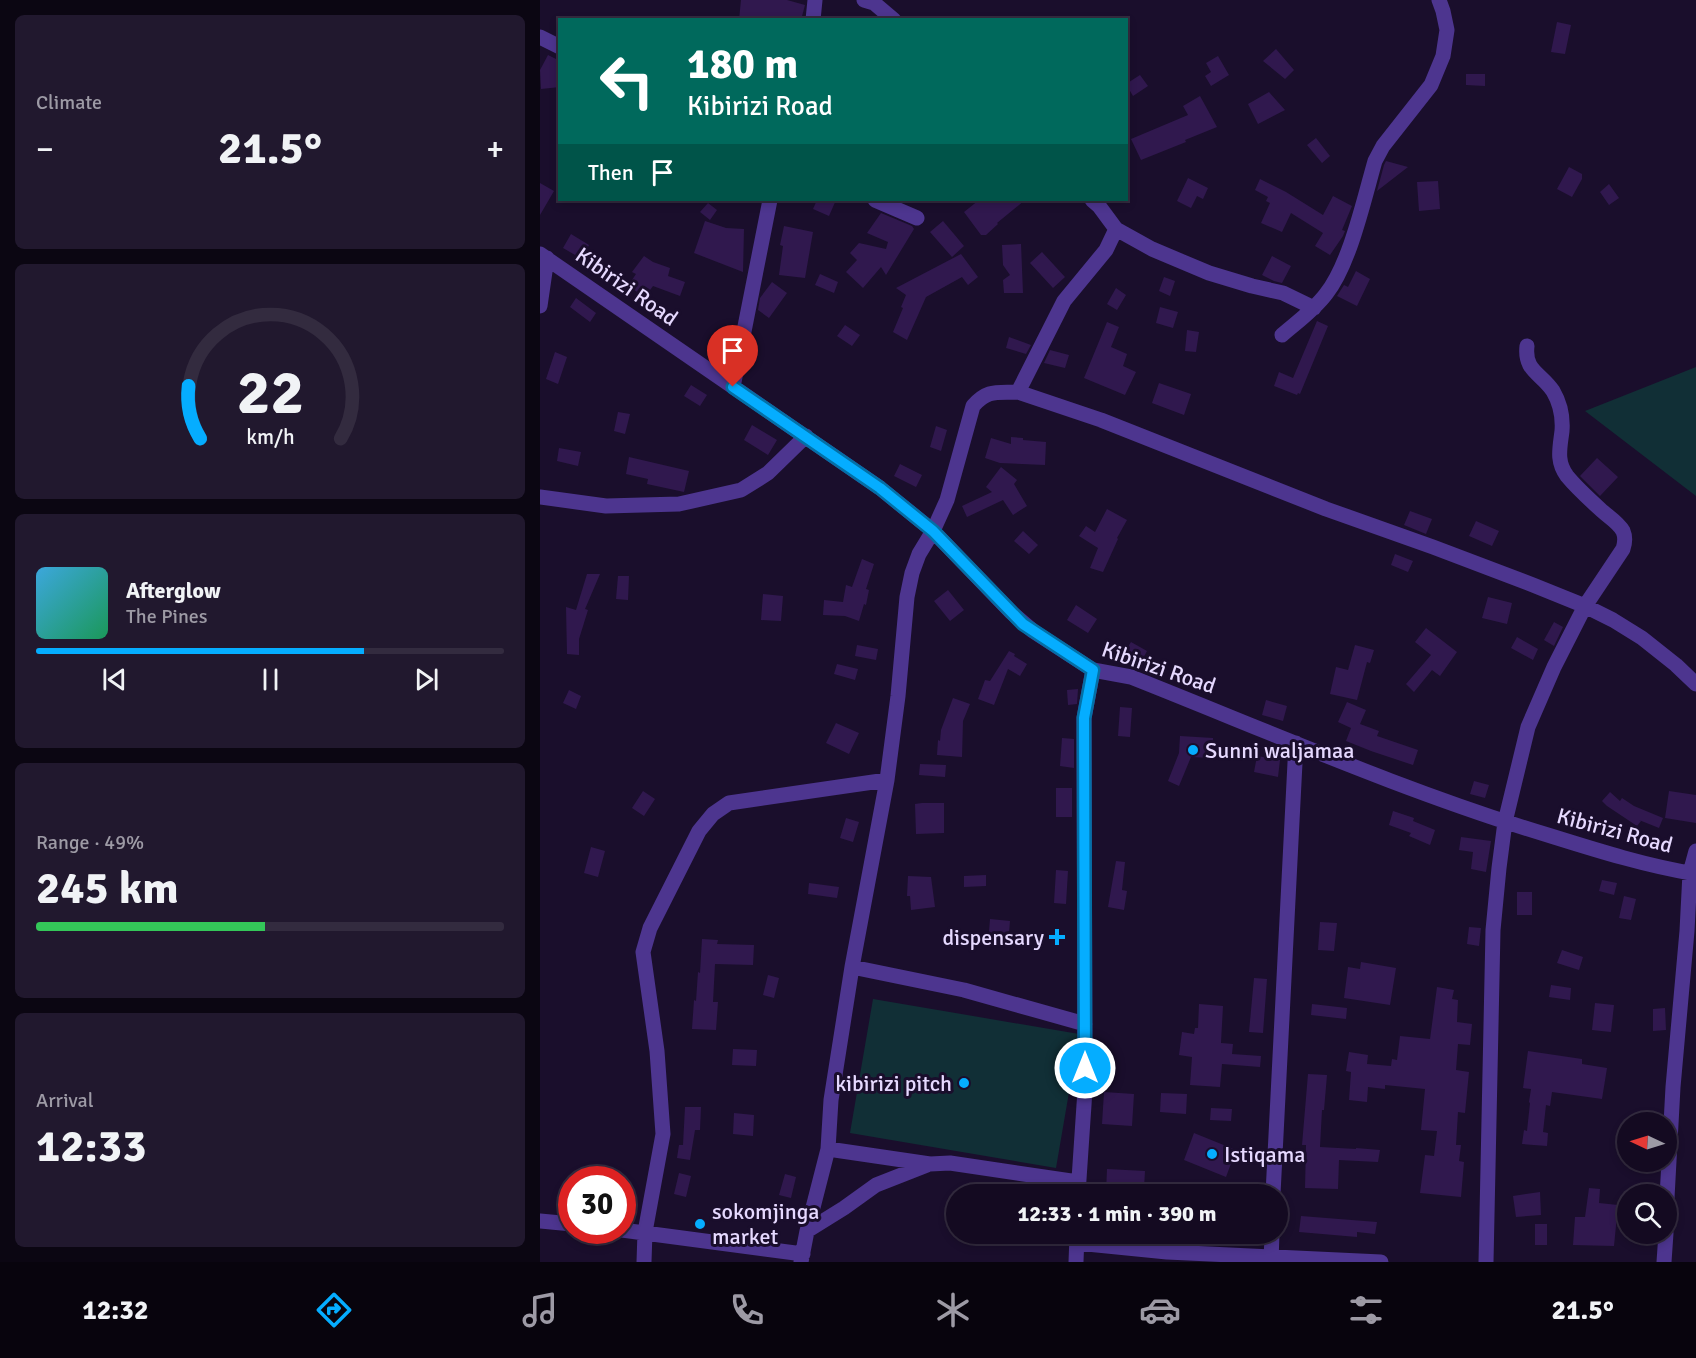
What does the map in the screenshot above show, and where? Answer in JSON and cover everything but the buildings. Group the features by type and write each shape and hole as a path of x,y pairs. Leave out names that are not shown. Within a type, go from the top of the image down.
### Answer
{"street":[{"path":"813,18 815,0"},
{"path":"864,0 874,3 892,18"},
{"path":"1282,334 1314,308 1328,293 1343,263 1375,160 1383,146 1431,86 1443,56 1447,30 1439,0"},
{"path":"540,37 558,46"},
{"path":"733,387 770,201"},
{"path":"877,201 917,218"},
{"path":"1093,201 1116,229 1152,249 1209,273 1284,293 1314,308"},
{"path":"1018,392 1064,301 1107,250 1116,229"},
{"path":"540,306 544,256"},
{"name":"Kibirizi Road","path":"544,256 880,488 933,531 1023,624 1093,670 1131,677 1422,793 1505,822 1634,860 1693,874"},
{"path":"1486,1262 1493,930 1498,868 1505,822 1528,727 1554,667 1585,606 1623,549 1625,541 1623,532 1616,522 1566,475 1559,461 1562,419 1559,406 1553,391 1527,363 1525,356 1527,346"},
{"path":"636,1231 802,1258 828,1149 831,1100 852,967 887,780 898,696 907,597 912,573 947,500 973,406 988,393 1018,392 1101,420 1326,509 1433,547 1585,606 1642,638 1696,684"},
{"path":"540,497 574,503 617,506 679,504 741,490 768,473 806,436"},
{"path":"1078,1184 1085,1090 1084,718 1093,670"},
{"path":"1274,1184 1296,743"},
{"path":"644,1262 645,1232 663,1134 657,1052 643,952 650,928 699,831 713,814 729,803 887,780"},
{"path":"1668,1184 1673,1087 1696,851"},
{"path":"852,967 964,990 1085,1024"},
{"path":"828,1149 930,1164 950,1163 1058,1184"},
{"path":"807,1231 876,1185 930,1164"},
{"path":"540,1221 558,1223"},
{"path":"1076,1262 1077,1244"},
{"path":"1116,1244 1167,1252 1271,1259 1381,1262"},
{"path":"1271,1259 1272,1244"},
{"path":"1664,1262 1665,1244"}],"green space":[{"path":"1696,367 1696,496 1585,411"},
{"name":"kibirizi pitch","path":"873,999 1079,1034 1056,1168 850,1133"}],"place":[{"name":"Sunni waljamaa","path":"1193,750"},
{"name":"dispensary","path":"1057,937"},
{"name":"kibirizi pitch","path":"964,1083"},
{"name":"Istiqama","path":"1212,1154"},
{"name":"sokomjinga market","path":"700,1224"}],"route":[{"path":"733,387 880,488 933,531 1023,624 1047,642 1093,670 1084,718 1085,1068"}]}
